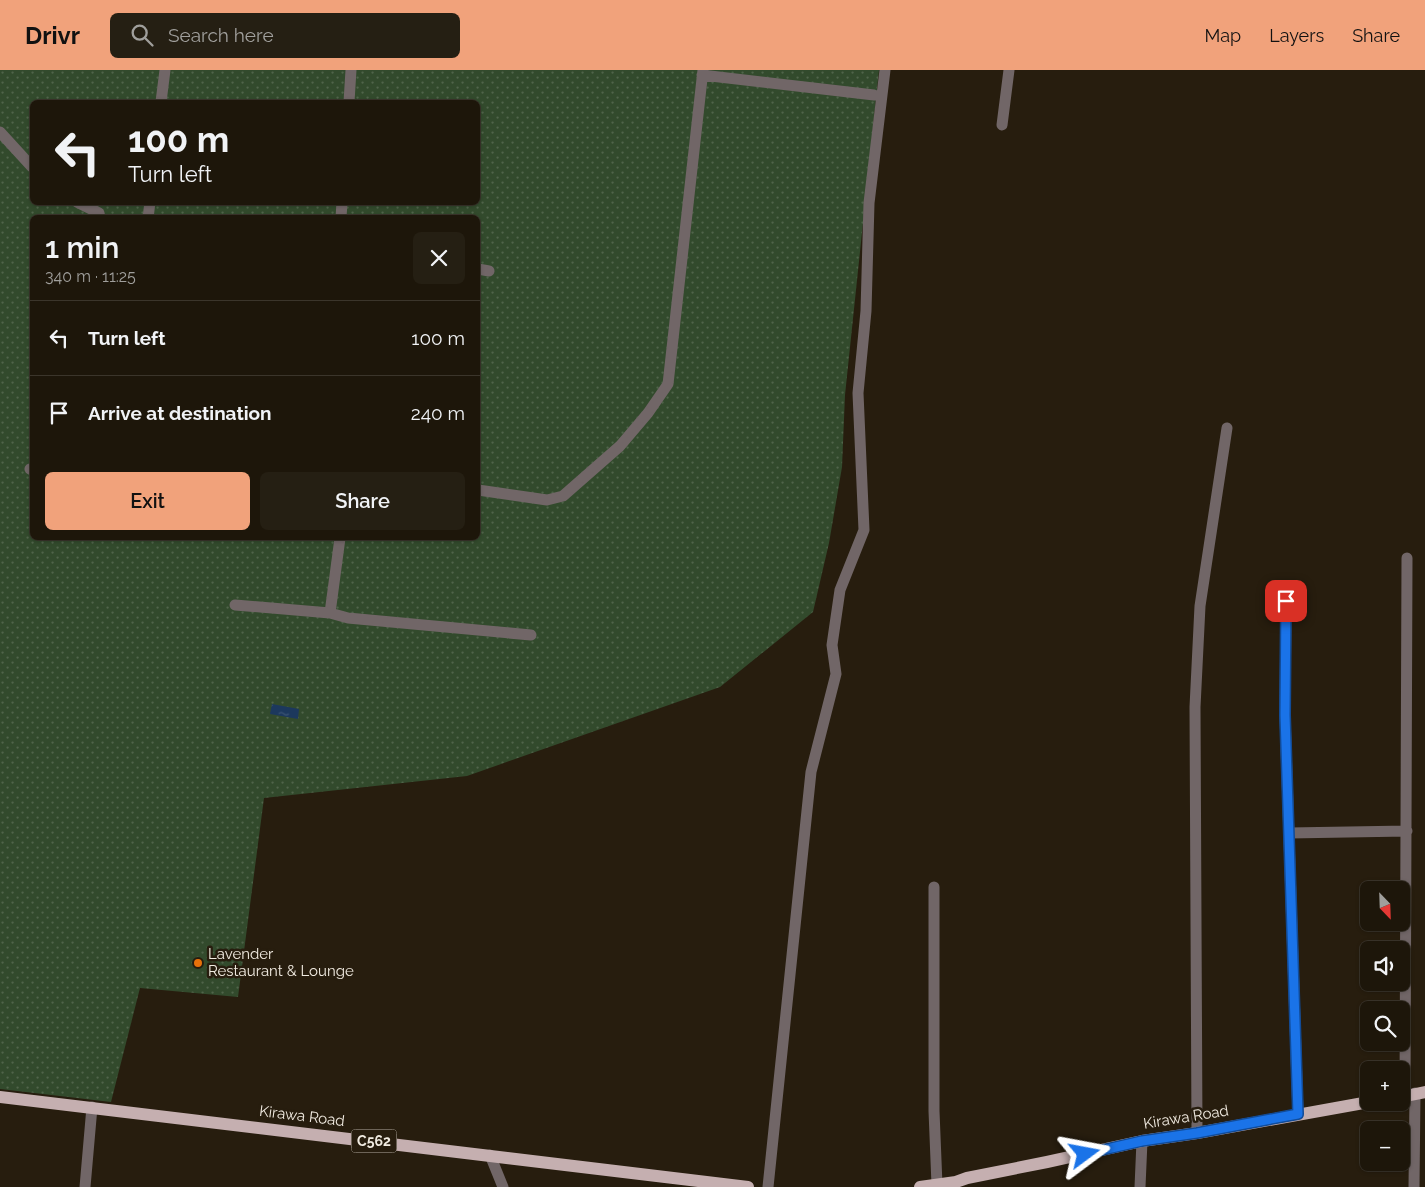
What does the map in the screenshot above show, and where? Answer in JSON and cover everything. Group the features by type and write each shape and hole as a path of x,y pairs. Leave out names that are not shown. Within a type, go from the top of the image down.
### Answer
{"main road":[{"name":"Kirawa Road","path":"0,1097 748,1187"},
{"name":"Kirawa Road","path":"920,1187 966,1183 1047,1162 1142,1141 1360,1104"}],"street":[{"path":"161,100 165,70"},
{"path":"349,100 351,70"},
{"path":"768,1187 811,772 836,674 832,646 840,590 864,530 858,393 866,311 869,203 885,70"},
{"path":"1002,125 1009,70"},
{"path":"480,490 547,500 563,496 620,446 648,414 668,384 702,72 874,95"},
{"path":"0,132 30,165"},
{"path":"83,205 99,215"},
{"path":"1197,1133 1195,707 1200,606 1227,428"},
{"path":"330,613 340,540"},
{"path":"1407,558 1407,831 1414,1187"},
{"path":"1286,601 1285,715 1298,1114"},
{"path":"235,605 330,613 348,618 531,635"},
{"path":"1289,833 1407,831"},
{"path":"934,887 934,1111 937,1185"},
{"path":"85,1187 92,1107"},
{"path":"1140,1187 1142,1141"},
{"path":"490,1155 503,1187"}],"green space":[{"path":"0,70 879,70 845,395 842,467 829,543 813,612 720,687 467,776 264,798 238,997 140,988 111,1102 0,1089"}],"water":[{"path":"272,704 299,709 298,719 270,714"}],"place":[{"name":"Lavender Restaurant & Lounge","path":"198,963"}],"route":[{"path":"1085,1154 1142,1141 1298,1114 1285,715 1286,601"}]}
